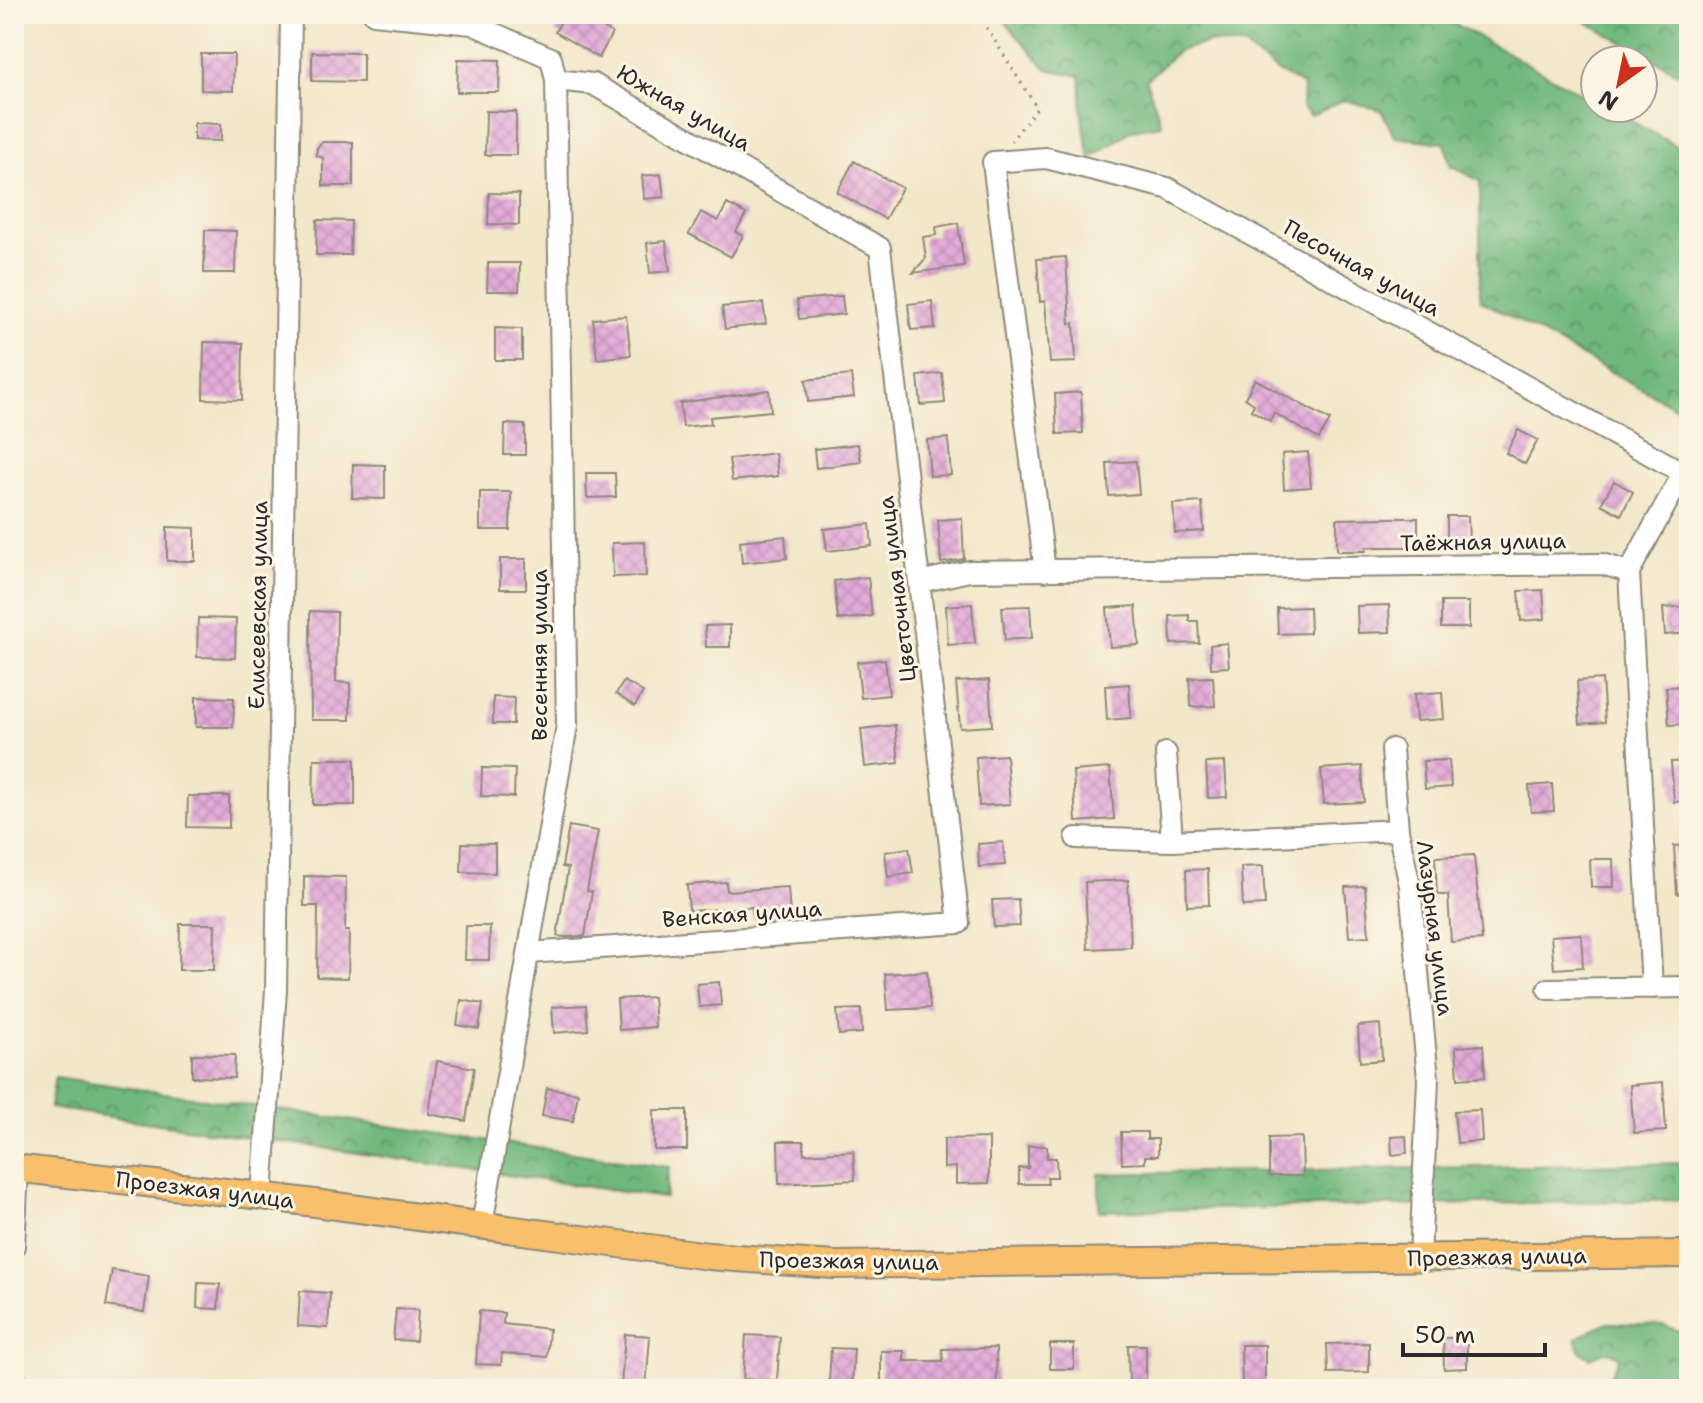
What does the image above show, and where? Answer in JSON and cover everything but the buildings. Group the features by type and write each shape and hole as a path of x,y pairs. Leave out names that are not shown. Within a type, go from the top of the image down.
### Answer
{"main road":[{"name":"Проезжая улица","path":"16,1169 262,1196 709,1256 834,1265 1689,1254"}],"street":[{"name":"Елисеевская улица","path":"262,1196 276,974 291,14"},
{"path":"374,14 472,24 551,58 556,80"},
{"name":"Южная улица","path":"556,80 593,84 880,248"},
{"name":"Весенняя улица","path":"482,1225 567,725 556,80"},
{"name":"Песочная улица","path":"993,162 1046,158 1167,188 1686,474"},
{"path":"993,162 1045,571"},
{"name":"Цветочная улица","path":"880,248 959,923"},
{"path":"1652,988 1629,572 1686,474"},
{"name":"Таёжная улица","path":"920,582 969,571 1602,564 1629,572"},
{"path":"1392,749 1398,830"},
{"path":"1166,753 1172,841"},
{"name":"Лазурная улица","path":"1076,838 1172,841 1398,830 1410,886 1428,1079 1420,1258"},
{"name":"Венская улица","path":"528,953 959,923"},
{"path":"1548,989 1689,987"},
{"path":"14,1246 16,1169"},
{"path":"14,1380 23,1389"}],"path":[{"path":"978,14 1037,108 993,162"}],"green space":[{"path":"1001,14 1437,14 1579,92 1579,124 1637,124 1689,153 1689,411 1682,411 1480,300 1480,181 1450,165 1445,143 1395,137 1381,110 1344,100 1311,116 1302,107 1303,85 1278,72 1245,47 1211,42 1178,51 1146,80 1162,125 1132,130 1090,159 1082,117 1080,76 1047,69"},
{"path":"1572,14 1689,14 1689,79 1659,62 1659,44 1626,44"},
{"path":"55,1077 669,1167 665,1198 50,1108"},
{"path":"1689,1163 1689,1200 1099,1211 1099,1174"},
{"path":"1608,1323 1664,1325 1689,1335 1689,1389 1594,1389 1611,1374 1620,1357 1607,1351 1590,1358 1581,1352 1576,1338"}]}
